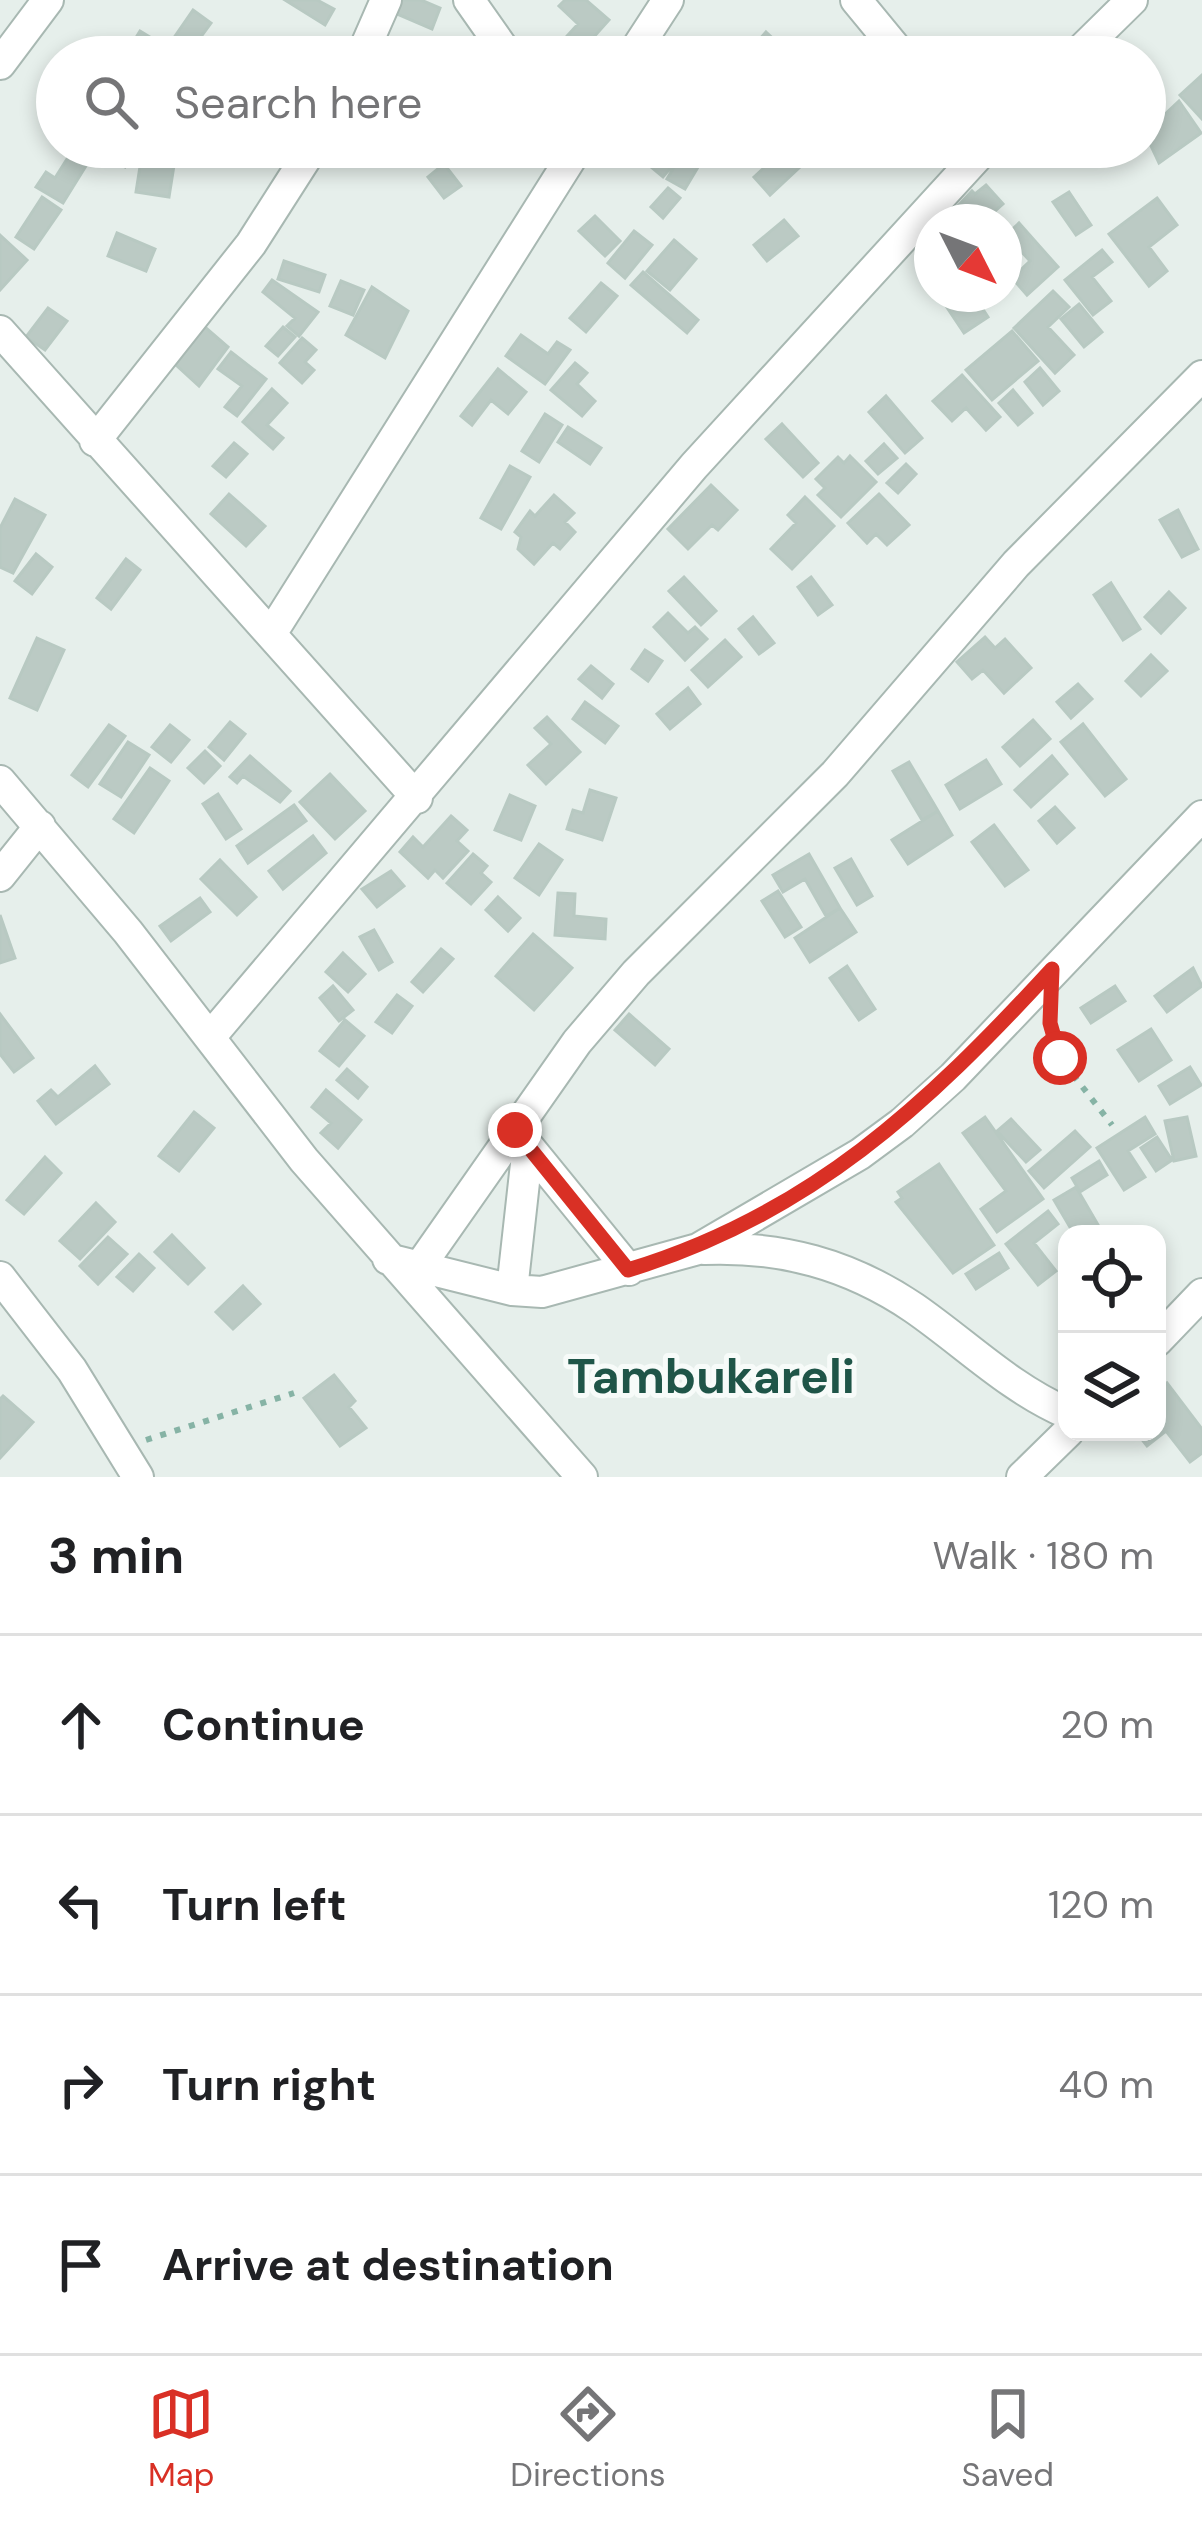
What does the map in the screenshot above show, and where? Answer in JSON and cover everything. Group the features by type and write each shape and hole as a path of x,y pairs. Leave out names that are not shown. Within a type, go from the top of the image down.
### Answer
{"street":[{"path":"0,64 48,0"},
{"path":"370,36 386,0"},
{"path":"469,0 494,36"},
{"path":"645,36 668,0"},
{"path":"856,0 886,36"},
{"path":"1095,36 1132,0"},
{"path":"95,441 251,244 300,168"},
{"path":"271,634 564,168"},
{"path":"211,1036 694,466 960,168"},
{"path":"0,331 417,797"},
{"path":"420,1265 522,1138 578,1042 636,974 835,774 1016,564 1202,376"},
{"path":"0,781 211,1036 304,1160 582,1477"},
{"path":"388,1259 512,1290 570,1288 698,1249 860,1154 902,1123 953,1077 1202,816"},
{"path":"0,877 40,826"},
{"path":"522,1138 628,1270"},
{"path":"512,1290 522,1138"},
{"path":"698,1249 755,1247 813,1258 874,1284 1019,1389 1058,1409"},
{"path":"0,1277 72,1370 137,1477"},
{"path":"1165,1333 1202,1294"},
{"path":"1022,1477 1059,1441"}],"path":[{"path":"1052,969 1053,1041 1075,1081 1112,1125"},
{"path":"118,1445 170,1434 294,1393"}],"building":[{"path":"285,0 317,0 334,9 325,25"},
{"path":"395,0 421,0 440,8 432,29 390,11"},
{"path":"565,0 586,0 609,20 595,36 567,36 578,24 559,6"},
{"path":"193,10 211,23 201,36 175,36"},
{"path":"1202,75 1202,119 1180,95"},
{"path":"1179,101 1201,133 1166,158 1166,113"},
{"path":"61,168 85,168 63,203 36,187 46,172 55,178"},
{"path":"140,168 174,168 169,197 136,192"},
{"path":"447,168 461,186 444,198 428,177"},
{"path":"674,168 697,168 685,189 667,179"},
{"path":"764,168 799,168 770,195 754,177"},
{"path":"986,185 1003,204 960,204 972,191 975,194"},
{"path":"668,188 680,198 663,218 651,207"},
{"path":"1069,192 1091,225 1076,235 1053,202"},
{"path":"42,197 61,210 34,249 16,237"},
{"path":"1157,198 1177,225 1149,247 1167,271 1149,286 1109,234"},
{"path":"595,216 620,241 605,256 579,231"},
{"path":"784,220 798,236 767,261 754,245"},
{"path":"1022,226 1058,267 1027,295 1022,289 1022,269 1030,261 1022,252"},
{"path":"634,231 652,245 625,278 608,263"},
{"path":"117,233 155,249 146,271 108,256"},
{"path":"0,235 27,260 0,290"},
{"path":"674,240 696,259 670,290 647,271"},
{"path":"1102,250 1112,262 1092,277 1111,301 1093,315 1065,280"},
{"path":"284,261 325,275 319,292 278,279"},
{"path":"643,272 698,320 687,333 631,285"},
{"path":"272,280 318,312 299,336 287,326 295,318 263,292"},
{"path":"341,281 364,290 353,315 330,306"},
{"path":"601,283 617,296 586,332 570,318"},
{"path":"372,287 408,311 385,358 346,335"},
{"path":"1053,291 1069,307 1048,327 1074,355 1055,373 1014,328"},
{"path":"1079,304 1102,332 1084,347 1061,319"},
{"path":"48,308 67,321 45,350 26,337"},
{"path":"950,312 985,312 988,317 964,333"},
{"path":"199,322 228,347 199,386 176,365"},
{"path":"283,327 295,337 278,356 266,346"},
{"path":"1012,331 1038,361 992,400 966,370"},
{"path":"521,335 548,354 557,342 570,350 545,384 506,356"},
{"path":"302,338 316,350 305,362 314,370 302,383 280,363"},
{"path":"231,352 266,379 237,416 225,407 242,386 218,369"},
{"path":"575,363 587,373 577,384 595,401 582,416 551,390"},
{"path":"1040,368 1059,391 1043,405 1025,382"},
{"path":"498,369 526,392 508,414 491,400 472,425 461,416"},
{"path":"962,375 1000,417 986,430 966,408 952,421 933,401"},
{"path":"272,389 287,403 267,425 283,438 273,449 243,422"},
{"path":"1013,390 1032,413 1018,425 999,403"},
{"path":"886,396 922,438 905,453 869,412"},
{"path":"545,414 562,425 539,462 522,451"},
{"path":"782,424 818,463 803,477 766,439"},
{"path":"568,427 601,448 590,464 558,442"},
{"path":"234,443 247,454 226,477 213,466"},
{"path":"884,444 897,458 878,474 866,461"},
{"path":"850,456 876,482 841,517 818,495 825,488 816,479 838,457 844,463"},
{"path":"906,464 916,474 898,493 887,483"},
{"path":"510,466 530,477 501,529 481,518"},
{"path":"711,485 737,510 718,530 712,525 688,549 668,529"},
{"path":"229,494 265,526 246,546 211,514"},
{"path":"879,494 909,525 887,545 876,534 867,543 848,523"},
{"path":"554,495 574,513 565,522 575,532 560,549 553,543 534,564 518,549 521,537 515,532 530,511 535,516"},
{"path":"805,497 834,526 792,569 771,549 796,523 788,515"},
{"path":"15,499 45,515 13,573 0,567 0,528"},
{"path":"1178,510 1198,549 1182,557 1160,520"},
{"path":"36,554 52,567 32,594 15,581"},
{"path":"126,559 140,570 111,609 97,598"},
{"path":"684,577 716,611 701,625 669,591"},
{"path":"811,577 832,605 818,615 798,587"},
{"path":"1111,583 1140,629 1123,640 1094,595"},
{"path":"1169,592 1185,608 1161,633 1145,617"},
{"path":"668,613 688,633 695,627 707,639 685,660 654,627"},
{"path":"753,617 774,643 759,654 739,629"},
{"path":"985,637 995,648 1005,639 1031,668 1004,693 983,670 972,679 957,662"},
{"path":"37,638 64,650 37,710 10,698"},
{"path":"725,640 741,657 708,687 692,670"},
{"path":"645,650 662,661 648,681 632,669"},
{"path":"1151,655 1167,671 1141,696 1126,681"},
{"path":"591,666 613,684 602,698 579,679"},
{"path":"1078,684 1092,699 1071,718 1057,702"},
{"path":"688,688 700,704 670,729 657,714"},
{"path":"585,702 618,726 605,743 573,719"},
{"path":"547,717 580,752 546,784 528,765 551,744 535,728"},
{"path":"1033,720 1050,739 1020,766 1003,747"},
{"path":"230,722 245,734 224,760 209,747"},
{"path":"1083,724 1126,779 1105,796 1061,742"},
{"path":"109,725 125,736 88,787 72,775"},
{"path":"170,725 189,740 171,762 152,747"},
{"path":"128,742 149,755 121,797 100,784"},
{"path":"205,751 220,766 204,783 188,768"},
{"path":"250,756 290,791 280,802 243,776 237,783 230,777"},
{"path":"1052,756 1067,774 1031,807 1015,790"},
{"path":"986,760 1001,784 960,809 946,785"},
{"path":"909,762 938,811 922,820 893,771"},
{"path":"150,768 169,781 134,833 114,819"},
{"path":"330,774 365,811 335,839 300,802"},
{"path":"590,790 616,798 602,840 567,829 573,810 583,813"},
{"path":"218,794 241,829 226,839 203,804"},
{"path":"510,795 535,806 521,840 495,830"},
{"path":"294,805 306,821 248,863 237,846"},
{"path":"1055,807 1074,828 1057,843 1039,821"},
{"path":"938,811 952,835 908,864 892,840"},
{"path":"451,816 467,830 457,841 468,851 443,878 435,870 428,878 400,852 413,837 423,847"},
{"path":"994,825 1028,870 1005,886 972,842"},
{"path":"313,836 326,853 283,889 269,871"},
{"path":"539,844 562,860 539,895 515,878"},
{"path":"473,854 487,866 481,873 491,882 471,904 447,883"},
{"path":"809,854 840,908 826,916 805,879 783,892 773,875"},
{"path":"851,859 872,896 857,905 835,868"},
{"path":"220,860 256,897 237,915 201,879"},
{"path":"391,871 404,886 377,907 362,889"},
{"path":"778,891 801,927 785,937 762,901"},
{"path":"558,893 575,894 574,916 606,919 605,939 555,935"},
{"path":"498,897 520,918 508,931 486,910"},
{"path":"200,898 210,912 171,941 160,926"},
{"path":"840,908 856,932 810,962 795,938"},
{"path":"0,915 15,958 0,963"},
{"path":"374,930 392,962 379,970 360,937"},
{"path":"533,934 572,968 534,1010 496,976"},
{"path":"441,949 453,959 423,992 412,982"},
{"path":"343,953 365,974 348,992 326,972"},
{"path":"847,966 875,1009 859,1020 830,978"},
{"path":"1193,968 1202,986 1167,1012 1155,996"},
{"path":"333,986 353,1010 339,1021 320,998"},
{"path":"1115,986 1125,1001 1091,1023 1081,1008"},
{"path":"397,995 412,1006 392,1033 376,1022"},
{"path":"0,1014 33,1058 14,1072 0,1054"},
{"path":"629,1014 669,1049 655,1065 615,1030"},
{"path":"345,1020 364,1036 339,1066 320,1051"},
{"path":"1151,1029 1171,1060 1139,1081 1118,1050"},
{"path":"95,1066 109,1084 56,1124 38,1101 51,1090 58,1097"},
{"path":"1190,1067 1201,1085 1170,1104 1159,1086"},
{"path":"347,1069 367,1087 358,1098 337,1080"},
{"path":"326,1090 361,1120 338,1148 321,1133 331,1123 312,1107"},
{"path":"194,1112 214,1128 179,1171 159,1156"},
{"path":"985,1117 1043,1199 997,1232 981,1209 1006,1191 963,1133"},
{"path":"1145,1117 1155,1134 1128,1151 1145,1177 1124,1190 1097,1148"},
{"path":"1187,1117 1196,1156 1174,1161 1165,1121"},
{"path":"1011,1119 1040,1150 1026,1162 997,1131"},
{"path":"1075,1131 1090,1147 1044,1188 1029,1171"},
{"path":"1157,1137 1172,1160 1156,1171 1141,1148"},
{"path":"45,1157 61,1173 24,1214 7,1200"},
{"path":"1099,1161 1107,1175 1080,1192 1072,1178"},
{"path":"939,1164 994,1245 953,1273 896,1202 902,1198 898,1192"},
{"path":"1076,1187 1098,1225 1069,1225 1054,1200"},
{"path":"96,1203 115,1222 80,1259 60,1241"},
{"path":"1048,1211 1058,1224 1034,1243 1056,1271 1038,1285 1006,1244"},
{"path":"172,1235 204,1268 188,1284 155,1252"},
{"path":"108,1237 127,1254 98,1284 80,1266"},
{"path":"999,1253 1008,1268 976,1289 966,1274"},
{"path":"139,1254 154,1268 133,1291 117,1277"},
{"path":"243,1286 260,1304 233,1329 216,1312"},
{"path":"334,1375 355,1401 349,1407 366,1428 340,1446 304,1398"},
{"path":"1166,1384 1202,1429 1202,1453 1190,1462 1166,1431"},
{"path":"3,1396 33,1422 0,1458 0,1399"}],"district":[{"name":"Tambukareli","path":"711,1376"}],"route":[{"path":"515,1130 628,1270 698,1249 860,1154 953,1077 1052,969 1050,1023 1060,1058"}]}
